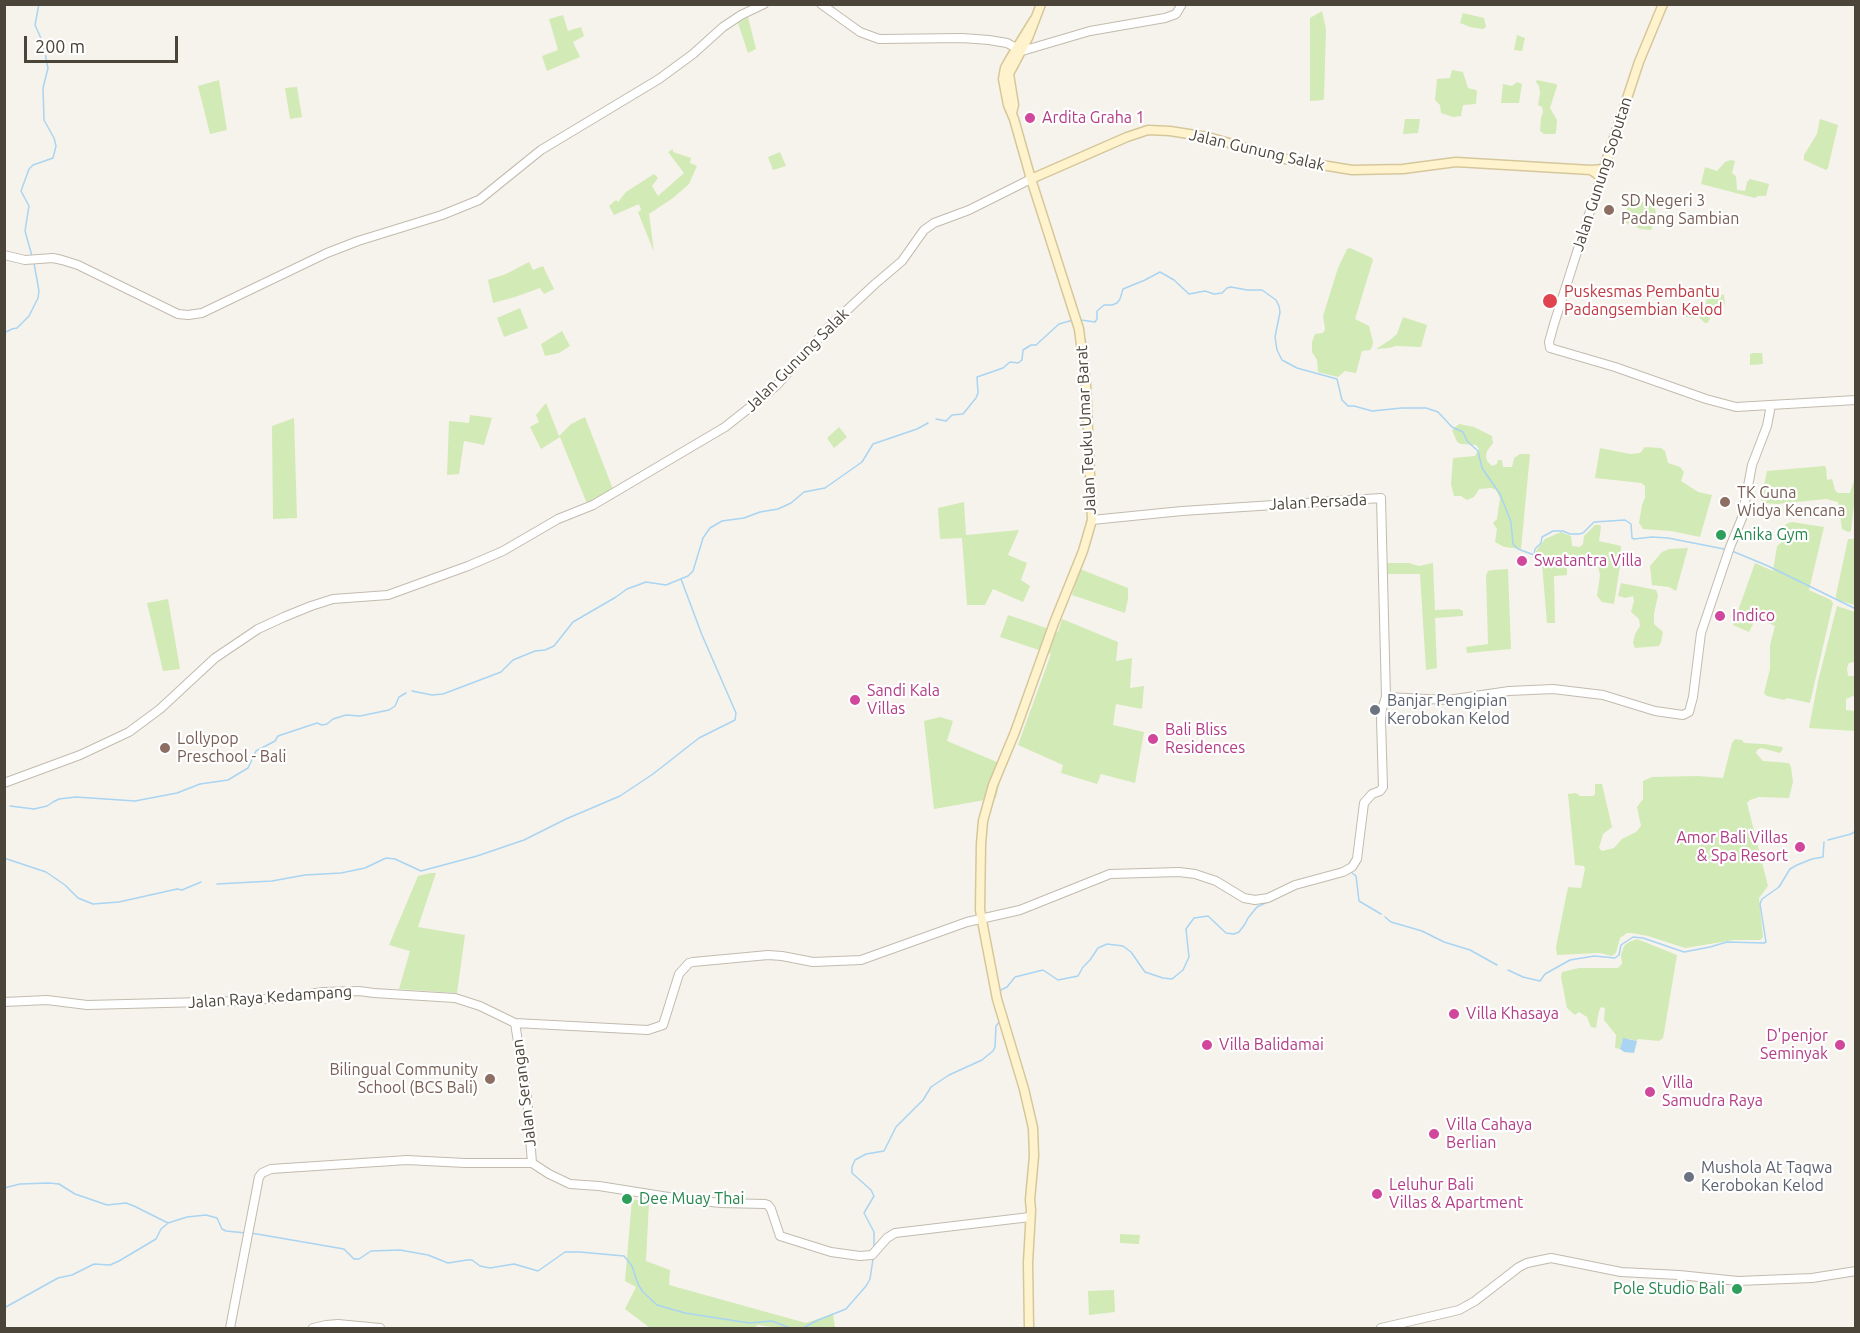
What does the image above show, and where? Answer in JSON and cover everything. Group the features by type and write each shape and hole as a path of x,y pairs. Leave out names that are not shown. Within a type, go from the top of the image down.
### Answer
{"main road":[{"name":"Jalan Teuku Umar Barat","path":"1027,1329 1030,1200 1034,1156 1032,1120 997,999 982,918 980,901 983,821 999,768 1015,732 1054,622 1083,551 1092,520 1086,384 1076,315 1008,105 1003,79 1005,68 1019,49 1041,4"},
{"name":"Jalan Gunung Soputan","path":"1602,173 1640,59 1663,4"},
{"name":"Jalan Gunung Salak","path":"1031,179 1127,136 1148,130 1208,137 1285,159 1352,170 1403,169 1456,162 1590,170 1602,173"}],"street":[{"path":"4,255 34,259 53,258 70,262 178,314 202,313 327,253 442,215 479,200 541,150 659,79 693,54 723,27 764,4"},
{"path":"821,4 860,32 879,39 978,39 998,41 1019,49 1100,29 1165,18 1176,14 1182,4"},
{"name":"Jalan Gunung Soputan","path":"1602,173 1562,295 1549,346 1706,399 1736,407 1768,405"},
{"name":"Jalan Gunung Salak","path":"4,783 80,755 129,732 160,709 216,658 258,629 333,599 388,595 475,564 546,525 592,505 632,482 725,427 777,385 830,326 902,261 924,230 934,223 969,210 1031,179"},
{"path":"982,918 1020,910 1110,874 1179,872 1195,874 1216,881 1244,898 1255,900 1268,898 1295,885 1348,869 1355,864 1357,859 1364,803 1383,787 1381,720 1386,697 1448,700 1509,691 1553,689 1592,693 1655,711 1685,714 1690,711 1692,705 1701,633 1729,549 1742,518 1752,465 1767,426 1768,405 1856,400"},
{"name":"Jalan Persada","path":"1092,520 1172,512 1381,498 1386,697"},
{"name":"Jalan Raya Kedampang","path":"4,1002 47,1000 87,1005 242,1001 354,991 456,998 480,1006 515,1023 639,1030 659,1028 663,1025 679,974 689,963 768,955 813,962 857,961 982,918"},
{"name":"Jalan Serangan","path":"515,1023 527,1098 531,1163"},
{"path":"230,1329 258,1177 267,1170 407,1160 531,1163 570,1184 681,1199 765,1204 771,1209 780,1236 831,1252 860,1256 874,1254 887,1238 895,1233 1030,1217"},
{"path":"1381,1329 1459,1310 1475,1301 1524,1264 1551,1258 1608,1271 1761,1281 1812,1278 1856,1271"},
{"path":"313,1329 326,1325 345,1324 380,1329"}],"green space":[{"path":"1322,11 1326,29 1324,98 1310,101 1310,18"},
{"path":"1463,13 1484,18 1486,27 1483,29 1470,27 1460,23"},
{"path":"563,15 568,31 581,27 584,36 573,42 580,57 547,71 542,56 558,50 549,19"},
{"path":"748,17 756,49 748,53 738,23"},
{"path":"1517,35 1525,38 1522,51 1514,50"},
{"path":"1452,70 1463,72 1468,88 1477,92 1476,104 1463,105 1461,116 1453,117 1441,113 1440,105 1435,100 1437,79 1450,78"},
{"path":"219,80 227,130 210,134 198,86"},
{"path":"1537,80 1557,86 1550,108 1557,120 1554,134 1544,134 1540,131 1543,112 1542,107 1538,105 1540,93"},
{"path":"1517,82 1522,84 1519,103 1501,103 1503,84 1512,86"},
{"path":"297,87 302,117 290,119 285,88"},
{"path":"1405,119 1420,119 1418,133 1403,134"},
{"path":"1820,119 1838,125 1826,170 1804,160 1804,155 1817,134"},
{"path":"673,149 673,152 691,158 690,163 697,166 689,184 649,214 654,252 638,212 641,210 639,204 614,215 609,206 616,200 618,202 626,192 654,174 658,178 652,186 658,196 684,173 668,152"},
{"path":"780,152 786,166 773,170 768,157"},
{"path":"1735,161 1732,173 1736,176 1737,190 1745,191 1750,179 1769,184 1766,196 1755,198 1701,184 1705,167 1717,171 1725,162"},
{"path":"1631,200 1654,202 1656,214 1651,230 1623,223"},
{"path":"1350,248 1373,260 1355,319 1369,326 1373,342 1370,350 1362,351 1356,373 1345,371 1338,377 1318,372 1317,360 1312,352 1312,342 1315,334 1323,333 1325,329 1323,316 1338,268 1347,249"},
{"path":"529,262 533,270 543,266 554,289 544,294 540,288 493,303 488,280"},
{"path":"1708,292 1724,295 1725,303 1723,307 1711,308 1710,319 1707,323 1698,316 1691,318 1683,316 1683,312 1686,311 1704,313"},
{"path":"520,308 528,328 504,337 497,318"},
{"path":"1403,317 1427,325 1421,347 1396,346 1376,349 1397,334"},
{"path":"562,331 570,346 559,353 545,356 541,344"},
{"path":"1762,353 1763,364 1750,365 1750,354"},
{"path":"546,403 559,436 571,424 585,417 616,497 590,511 560,437 541,449 530,427 539,422 536,415"},
{"path":"470,415 492,418 484,445 464,441 459,474 447,475 449,421 469,423"},
{"path":"294,418 297,518 273,519 272,426"},
{"path":"1459,424 1474,427 1492,436 1493,443 1486,456 1492,466 1497,464 1498,460 1502,460 1503,467 1512,467 1514,458 1520,454 1530,454 1521,549 1504,547 1495,542 1497,529 1493,523 1497,519 1500,498 1496,490 1479,489 1474,497 1467,500 1461,496 1454,496 1451,484 1453,458 1475,456 1479,449 1476,445 1457,442 1452,430"},
{"path":"839,427 847,437 834,448 827,438"},
{"path":"1645,447 1661,448 1665,451 1668,463 1680,467 1684,472 1681,481 1698,492 1712,495 1700,537 1671,531 1643,529 1639,523 1645,498 1645,486 1641,483 1595,478 1600,448 1630,454 1640,453"},
{"path":"1824,466 1827,480 1832,479 1838,493 1850,493 1855,480 1851,531 1842,529 1838,502 1826,499 1777,504 1762,503 1767,471"},
{"path":"964,502 966,535 1019,530 1008,555 1027,563 1021,580 1030,586 1023,602 993,589 985,605 967,605 962,538 940,539 938,508"},
{"path":"1792,522 1824,527 1809,590 1833,603 1810,703 1787,698 1784,700 1767,696 1764,693 1770,669 1770,645 1775,626 1755,620 1749,632 1733,625 1755,563 1773,571 1777,546 1784,536 1786,524"},
{"path":"1595,525 1601,527 1599,541 1621,546 1614,604 1602,602 1597,596 1600,575 1598,565 1584,559 1571,558 1567,563 1567,575 1554,576 1555,623 1547,623 1542,564 1535,554 1536,551 1545,539 1561,532 1571,536 1572,546 1580,547 1584,536"},
{"path":"1848,539 1855,539 1855,605 1836,599"},
{"path":"1688,548 1676,591 1669,587 1652,585 1650,566 1662,552 1669,549"},
{"path":"1386,563 1409,563 1419,566 1433,563 1435,610 1459,609 1463,611 1463,616 1435,618 1437,668 1426,670 1420,574 1386,574"},
{"path":"1080,569 1128,588 1125,613 1072,595"},
{"path":"1508,569 1511,649 1467,653 1466,647 1488,644 1486,575 1488,571"},
{"path":"1621,583 1656,590 1658,595 1654,624 1663,632 1659,646 1635,648 1633,643 1640,626 1639,619 1631,612 1633,596 1625,598 1618,596"},
{"path":"168,599 180,669 163,671 147,603"},
{"path":"1837,606 1855,612 1855,662 1849,663 1847,668 1848,676 1855,676 1855,695 1846,699 1846,710 1855,711 1855,731 1809,728"},
{"path":"1008,615 1058,632 1062,619 1118,642 1116,661 1132,658 1130,688 1144,686 1142,709 1116,704 1113,725 1144,732 1135,783 1101,774 1097,784 1061,773 1063,765 1018,745 1051,654 1000,637"},
{"path":"940,717 953,721 947,741 1004,765 996,798 934,809 924,721"},
{"path":"1735,739 1742,740 1744,743 1782,747 1780,753 1761,748 1756,753 1763,761 1789,763 1791,767 1793,782 1789,798 1759,797 1747,803 1768,886 1759,898 1763,937 1760,940 1734,940 1685,948 1648,936 1627,933 1620,938 1616,953 1612,956 1600,953 1557,955 1556,947 1568,887 1581,888 1585,869 1584,866 1575,865 1568,794 1593,796 1595,784 1602,784 1612,827 1603,834 1599,848 1602,851 1614,848 1622,839 1636,832 1641,826 1637,807 1643,799 1643,781 1652,777 1723,778"},
{"path":"436,873 418,927 465,935 457,993 399,989 410,951 389,945 418,876"},
{"path":"1637,939 1677,955 1663,1038 1659,1041 1622,1040 1620,1049 1615,1048 1616,1035 1604,1020 1605,1008 1601,1007 1599,1011 1596,1028 1591,1027 1587,1017 1579,1012 1575,1015 1567,1008 1561,977 1562,972 1579,968 1618,968 1622,964 1621,955 1624,946"},
{"path":"632,1199 649,1202 646,1261 670,1270 669,1285 806,1323 833,1314 835,1328 779,1328 758,1325 754,1328 650,1328 625,1309 636,1287 625,1281"},
{"path":"1120,1234 1140,1235 1139,1244 1120,1243"},
{"path":"1114,1290 1115,1312 1089,1315 1088,1291"}],"water":[{"path":"1623,1038 1637,1041 1634,1053 1620,1049"}],"waterway":[{"path":"32,256 25,231 29,206 21,191 29,169 33,165 53,158 56,146 44,120 43,88 48,68 43,43 35,25 39,4"},
{"path":"4,333 17,328 29,316 38,298 34,263"},
{"path":"1081,320 1095,322 1097,311 1104,305 1117,303 1123,289 1160,272 1174,280 1189,294 1205,291 1214,294 1222,293 1231,287 1262,290 1276,300 1279,306 1275,337 1277,350 1282,360 1297,368 1337,379 1342,400 1348,406 1372,411 1426,408 1438,412 1452,427 1463,432 1467,441 1478,451 1482,468 1500,494 1511,522 1513,544 1518,549 1534,555 1542,537 1553,531 1579,534 1594,522 1625,520 1631,524 1634,539 1668,538 1724,549"},
{"path":"936,419 946,421 952,415 963,414 978,393 977,377 1003,368 1010,362 1018,363 1022,360 1023,350 1036,345 1059,324 1073,320"},
{"path":"412,691 432,695 443,694 501,672 513,660 554,646 573,622 627,589 646,582 666,585 688,576 693,571 703,538 710,528 722,521 778,509 791,503 804,492 825,488 862,462 873,444 928,423"},
{"path":"1732,551 1856,609"},
{"path":"217,884 272,881 305,875 341,873 365,868 386,858 395,859 421,871 524,840 620,796 699,738 735,720 736,713 702,635 681,579"},
{"path":"10,806 34,809 47,806 59,799 76,797 135,801 177,793 200,784 228,780 248,768 256,751 275,741 278,736 317,723 327,724 333,719 346,715 360,716 389,710 395,706 399,697 406,693"},
{"path":"1828,840 1856,831"},
{"path":"1508,970 1540,981 1545,974 1570,960 1594,956 1615,958 1619,955 1621,945 1633,937 1643,938 1684,952 1727,942 1764,943 1766,942 1760,904 1762,899 1779,887 1790,869 1812,859 1823,857 1824,842"},
{"path":"4,858 46,872 65,885 78,898 93,904 119,902 177,889 182,890 201,882"},
{"path":"1348,873 1351,872 1356,876 1359,901 1381,914"},
{"path":"999,991 1007,987 1015,977 1043,970 1058,980 1078,976 1098,948 1107,944 1123,946 1131,952 1145,972 1172,979 1183,970 1189,957 1186,929 1194,918 1208,916 1226,933 1234,934 1239,932 1257,907 1282,895"},
{"path":"1385,917 1391,922 1422,931 1444,942 1470,950 1497,965"},
{"path":"874,1248 874,1232 864,1213 874,1196 871,1190 852,1173 855,1160 866,1154 884,1151 896,1127 923,1100 931,1087 949,1075 982,1060 993,1051 996,1026 1000,1021"},
{"path":"4,1188 20,1184 59,1184 75,1194 107,1205 126,1203 168,1223 187,1217 206,1215 217,1218 222,1229 226,1231 246,1233"},
{"path":"4,1308 58,1278 72,1275 94,1264 110,1265 119,1261 156,1239 161,1229 167,1224"},
{"path":"251,1233 344,1249 354,1259 359,1259 371,1251 400,1250 428,1255 448,1263 472,1260 480,1266 490,1268 514,1264 538,1271 565,1252 624,1256 632,1266 643,1292 657,1305 685,1313 749,1323 772,1321 790,1328"},
{"path":"803,1328 846,1309 870,1279 873,1259"}],"place":[{"name":"Ardita Graha 1","path":"1030,118"},
{"name":"SD Negeri 3 Padang Sambian","path":"1609,210"},
{"name":"Puskesmas Pembantu Padangsembian Kelod","path":"1550,301"},
{"name":"TK Guna Widya Kencana","path":"1725,502"},
{"name":"Anika Gym","path":"1721,535"},
{"name":"Swatantra Villa","path":"1522,561"},
{"name":"Indico","path":"1720,616"},
{"name":"Sandi Kala Villas","path":"855,700"},
{"name":"Banjar Pengipian Kerobokan Kelod","path":"1375,710"},
{"name":"Bali Bliss Residences","path":"1153,739"},
{"name":"Lollypop Preschool - Bali","path":"165,748"},
{"name":"Amor Bali Villas & Spa Resort","path":"1800,847"},
{"name":"Villa Khasaya","path":"1454,1014"},
{"name":"Villa Balidamai","path":"1207,1045"},
{"name":"D'penjor Seminyak","path":"1840,1045"},
{"name":"Bilingual Community School (BCS Bali)","path":"490,1079"},
{"name":"Villa Samudra Raya","path":"1650,1092"},
{"name":"Villa Cahaya Berlian","path":"1434,1134"},
{"name":"Mushola At Taqwa Kerobokan Kelod","path":"1689,1177"},
{"name":"Leluhur Bali Villas & Apartment","path":"1377,1194"},
{"name":"Dee Muay Thai","path":"627,1199"},
{"name":"Pole Studio Bali","path":"1737,1289"}]}
